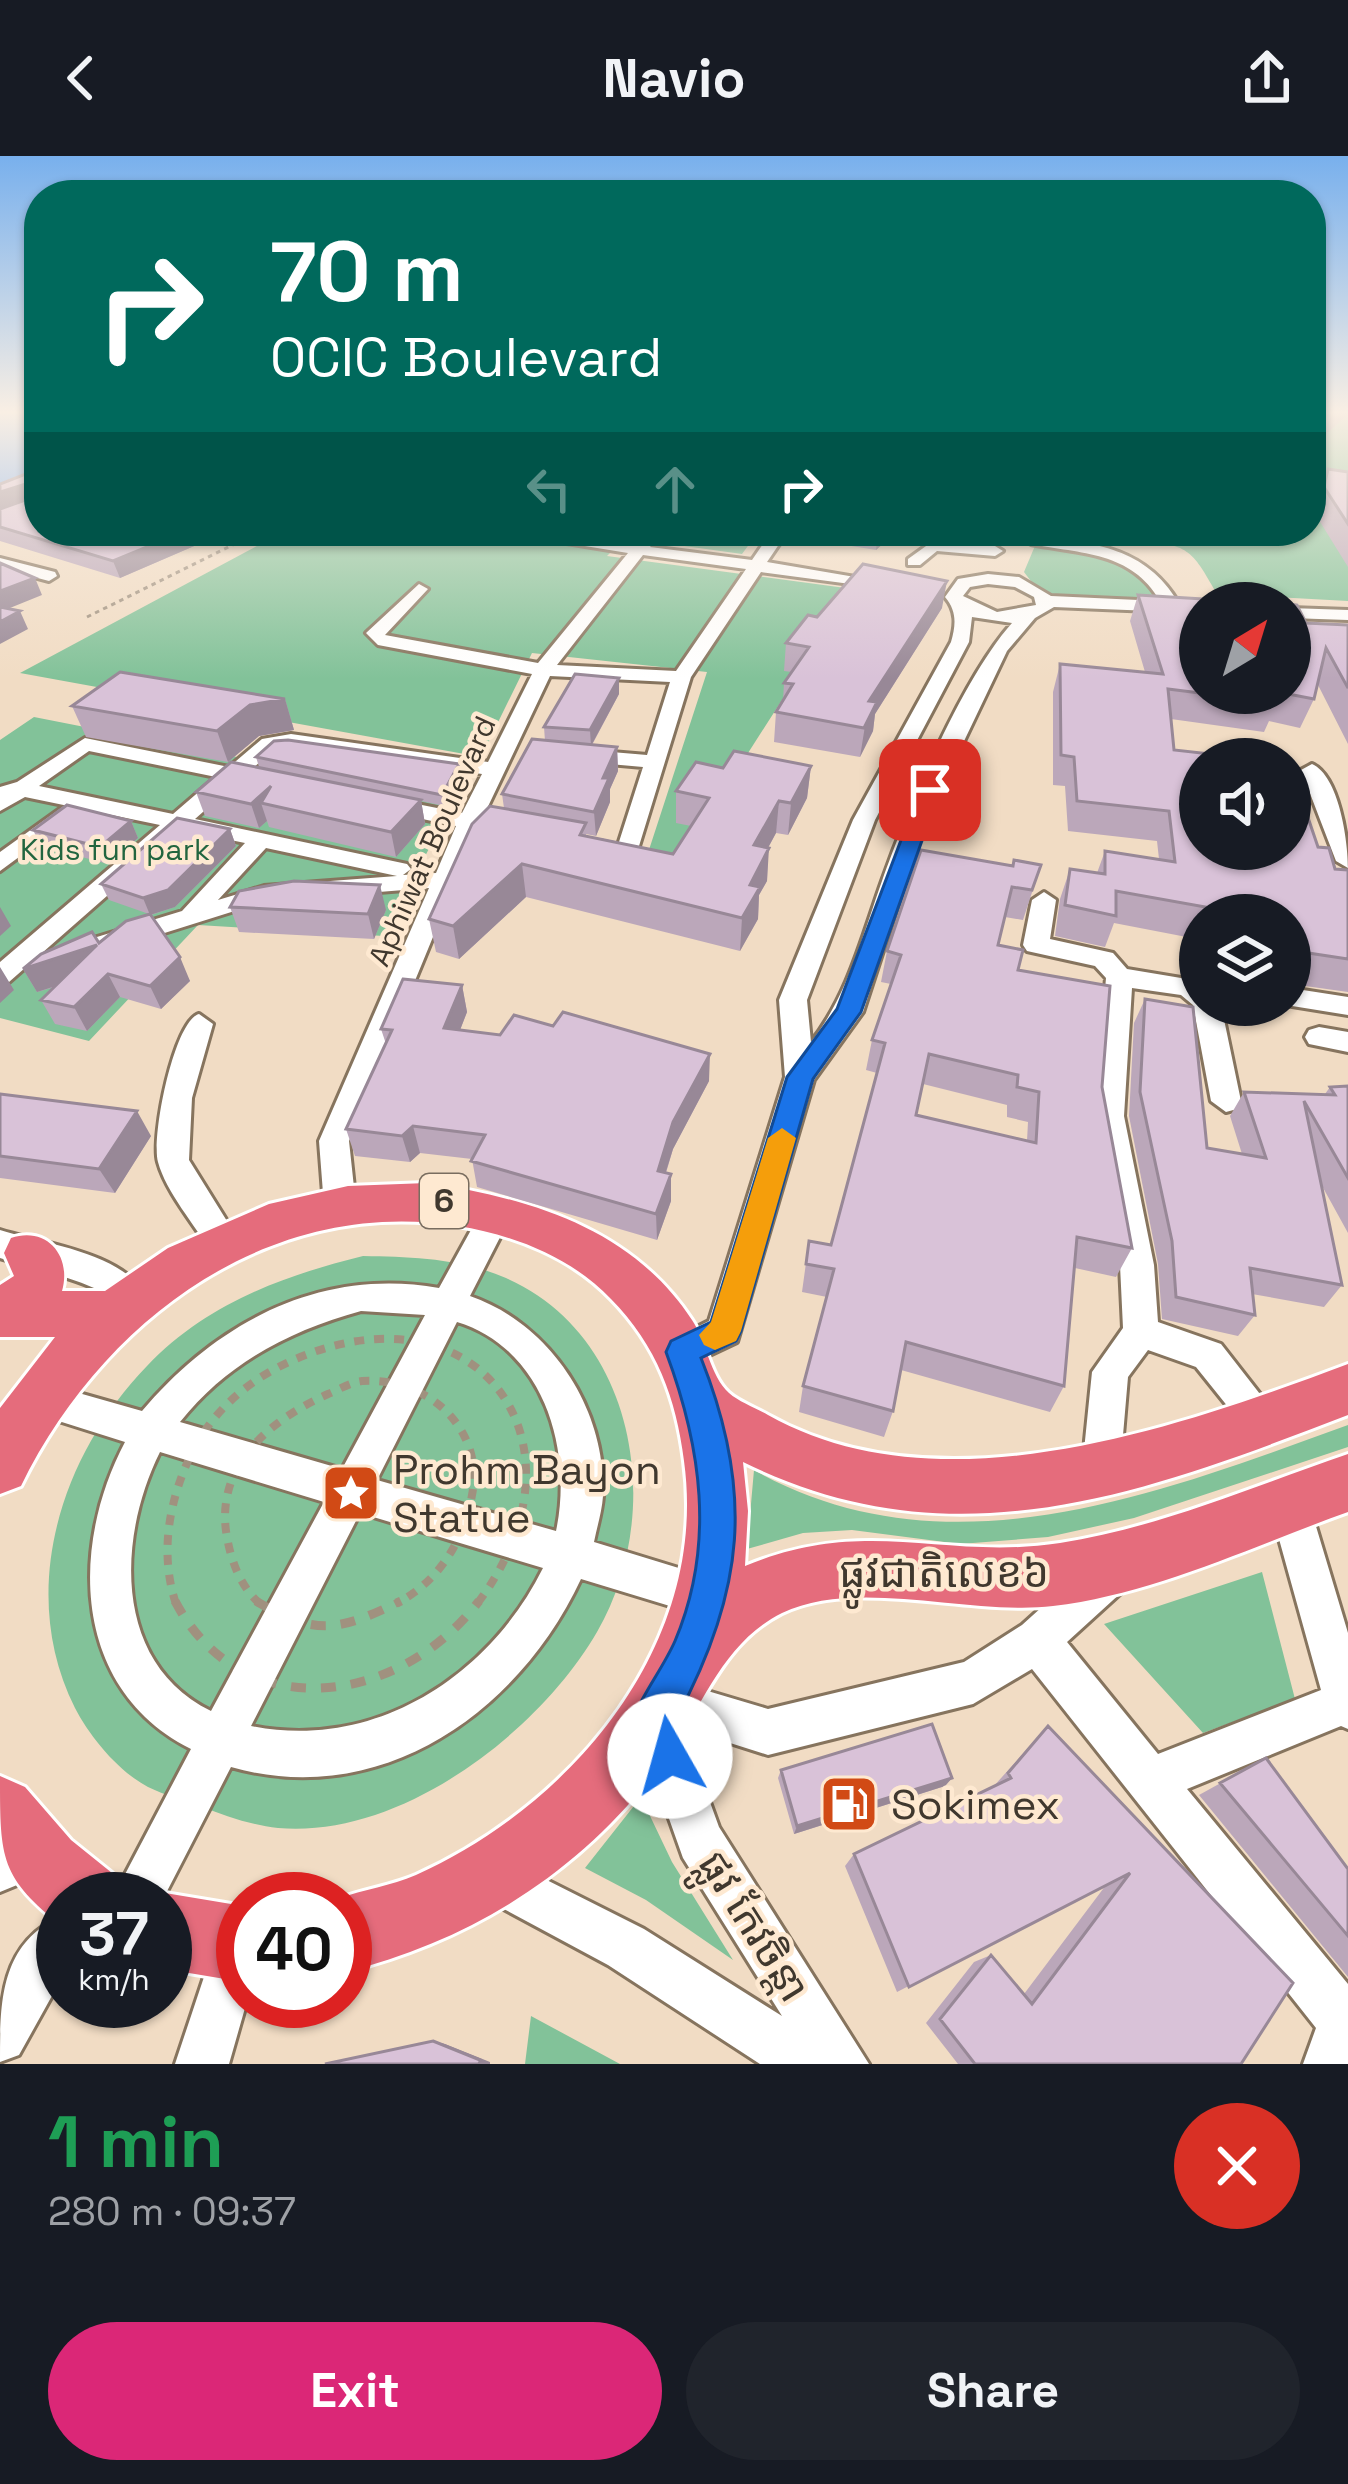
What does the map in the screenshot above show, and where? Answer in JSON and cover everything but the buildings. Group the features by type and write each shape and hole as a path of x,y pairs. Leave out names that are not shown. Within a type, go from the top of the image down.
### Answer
{"highway":[{"name":"6","path":"0,1466 40,1399 123,1306 223,1242 340,1206 409,1199 498,1210 553,1230 603,1260 651,1304 682,1352 707,1411 719,1506 680,1664"},
{"path":"0,1311 30,1296 38,1286 41,1269 15,1249"},
{"path":"0,1311 123,1306"},
{"path":"707,1411 758,1443 826,1471 912,1489 961,1492 1039,1485 1101,1470 1348,1389"},
{"name":"ផ្លូវជាតិលេខ៦","path":"372,1926 432,1907 491,1876 552,1832 604,1779 680,1664 764,1589 824,1570 1022,1580 1126,1560 1348,1483"},
{"path":"4,1831 49,1872"}],"street":[{"path":"607,546 909,587"},
{"name":"Aphiwat Boulevard","path":"340,1206 334,1141 469,822 518,756 543,670 639,546"},
{"path":"582,844 627,854 681,677 768,546"},
{"path":"914,562 933,546 995,551"},
{"path":"800,1077 793,1000 864,820 960,643 957,600 998,546"},
{"path":"1035,602 1024,572 1036,546"},
{"path":"1083,546 1140,564 1154,574 1172,607"},
{"path":"0,563 49,576"},
{"path":"974,580 1004,580 1035,602"},
{"path":"419,589 375,633 378,639 543,670 681,677"},
{"path":"931,590 992,616 1035,602 1179,607"},
{"path":"682,1352 724,1331 800,1077 848,1012 913,825 999,649 1035,602"},
{"path":"1311,614 1348,616"},
{"path":"0,980 228,773 279,740 414,756 655,761"},
{"path":"7,792 85,744 293,786"},
{"path":"414,756 368,801 537,836"},
{"path":"1312,770 1348,861"},
{"path":"7,792 261,840 369,873 446,879"},
{"path":"0,864 79,802"},
{"path":"194,911 261,840"},
{"path":"0,980 90,944 194,911 369,873"},
{"path":"1044,900 1036,945 1104,959 1119,977 1179,986"},
{"path":"1101,1470 1110,1372 1141,1332 1137,1265 1109,1116 1119,977"},
{"path":"1311,1001 1348,1006"},
{"path":"199,1024 177,1098 173,1161 223,1242"},
{"path":"1211,1026 1226,1101"},
{"path":"151,1872 498,1210"},
{"path":"15,1249 110,1279 123,1306"},
{"path":"362,1296 448,1305 483,1315 535,1354 566,1400 581,1455 581,1506 571,1557 554,1596 516,1652 432,1721 350,1752 282,1756 220,1741 144,1686 117,1637 106,1572 114,1510 149,1432 183,1388 229,1348 294,1313 362,1296"},
{"path":"1141,1332 1208,1354 1262,1420"},
{"path":"40,1399 571,1557 680,1664 768,1732 973,1682 1037,1640 1126,1560"},
{"path":"1148,1781 1347,1705 1289,1503"},
{"path":"1037,1640 1340,2032"},
{"name":"ផ្លូវ កែវចិន្តា","path":"680,1664 700,1841 842,2064"},
{"name":"ផ្លូវ កែវចិន្តា","path":"491,1876 626,1947 808,2064"},
{"path":"0,2036 36,1970"},
{"path":"202,2064 216,2021"}],"path":[{"path":"87,616 230,546"}],"green space":[{"path":"1326,501 1348,501 1348,601 1311,599 1311,582 1210,582 1187,552 1174,546 1326,546"},
{"path":"257,546 617,546 607,556 853,589 677,864 646,859 707,672 532,653 481,757 20,673"},
{"path":"685,546 748,546 742,554"},
{"path":"1035,546 1121,557 1172,607 1046,601 1024,572"},
{"name":"Kids fun park","path":"34,717 454,800 384,936 198,925 89,1041 0,1018 0,740"},
{"path":"363,1256 417,1258 489,1271 551,1305 586,1341 611,1385 627,1433 633,1484 630,1535 618,1586 597,1632 572,1670 503,1741 462,1772 372,1816 325,1827 268,1827 148,1787 106,1752 75,1708 58,1664 49,1573 71,1483 91,1441 147,1366 194,1325 247,1295"},
{"path":"1348,1425 1348,1447 1134,1518 1048,1537 960,1544 852,1530 803,1533 747,1549 754,1470 827,1502 901,1518 976,1521 1052,1514 1127,1498"},
{"path":"1262,1572 1295,1699 1203,1733 1104,1624"},
{"path":"641,1797 672,1862 733,1960 646,1900 585,1868"},
{"path":"531,2016 620,2064 525,2064"}],"slow traffic":[{"path":"715,1335 724,1331 782,1138"}],"place":[{"name":"Prohm Bayon Statue","path":"351,1493"},
{"name":"Sokimex","path":"849,1804"}],"route":[{"path":"670,1756 656,1714 693,1646 713,1566 719,1506 707,1411 682,1352 724,1331 800,1077 848,1012 913,825 930,790"}]}
